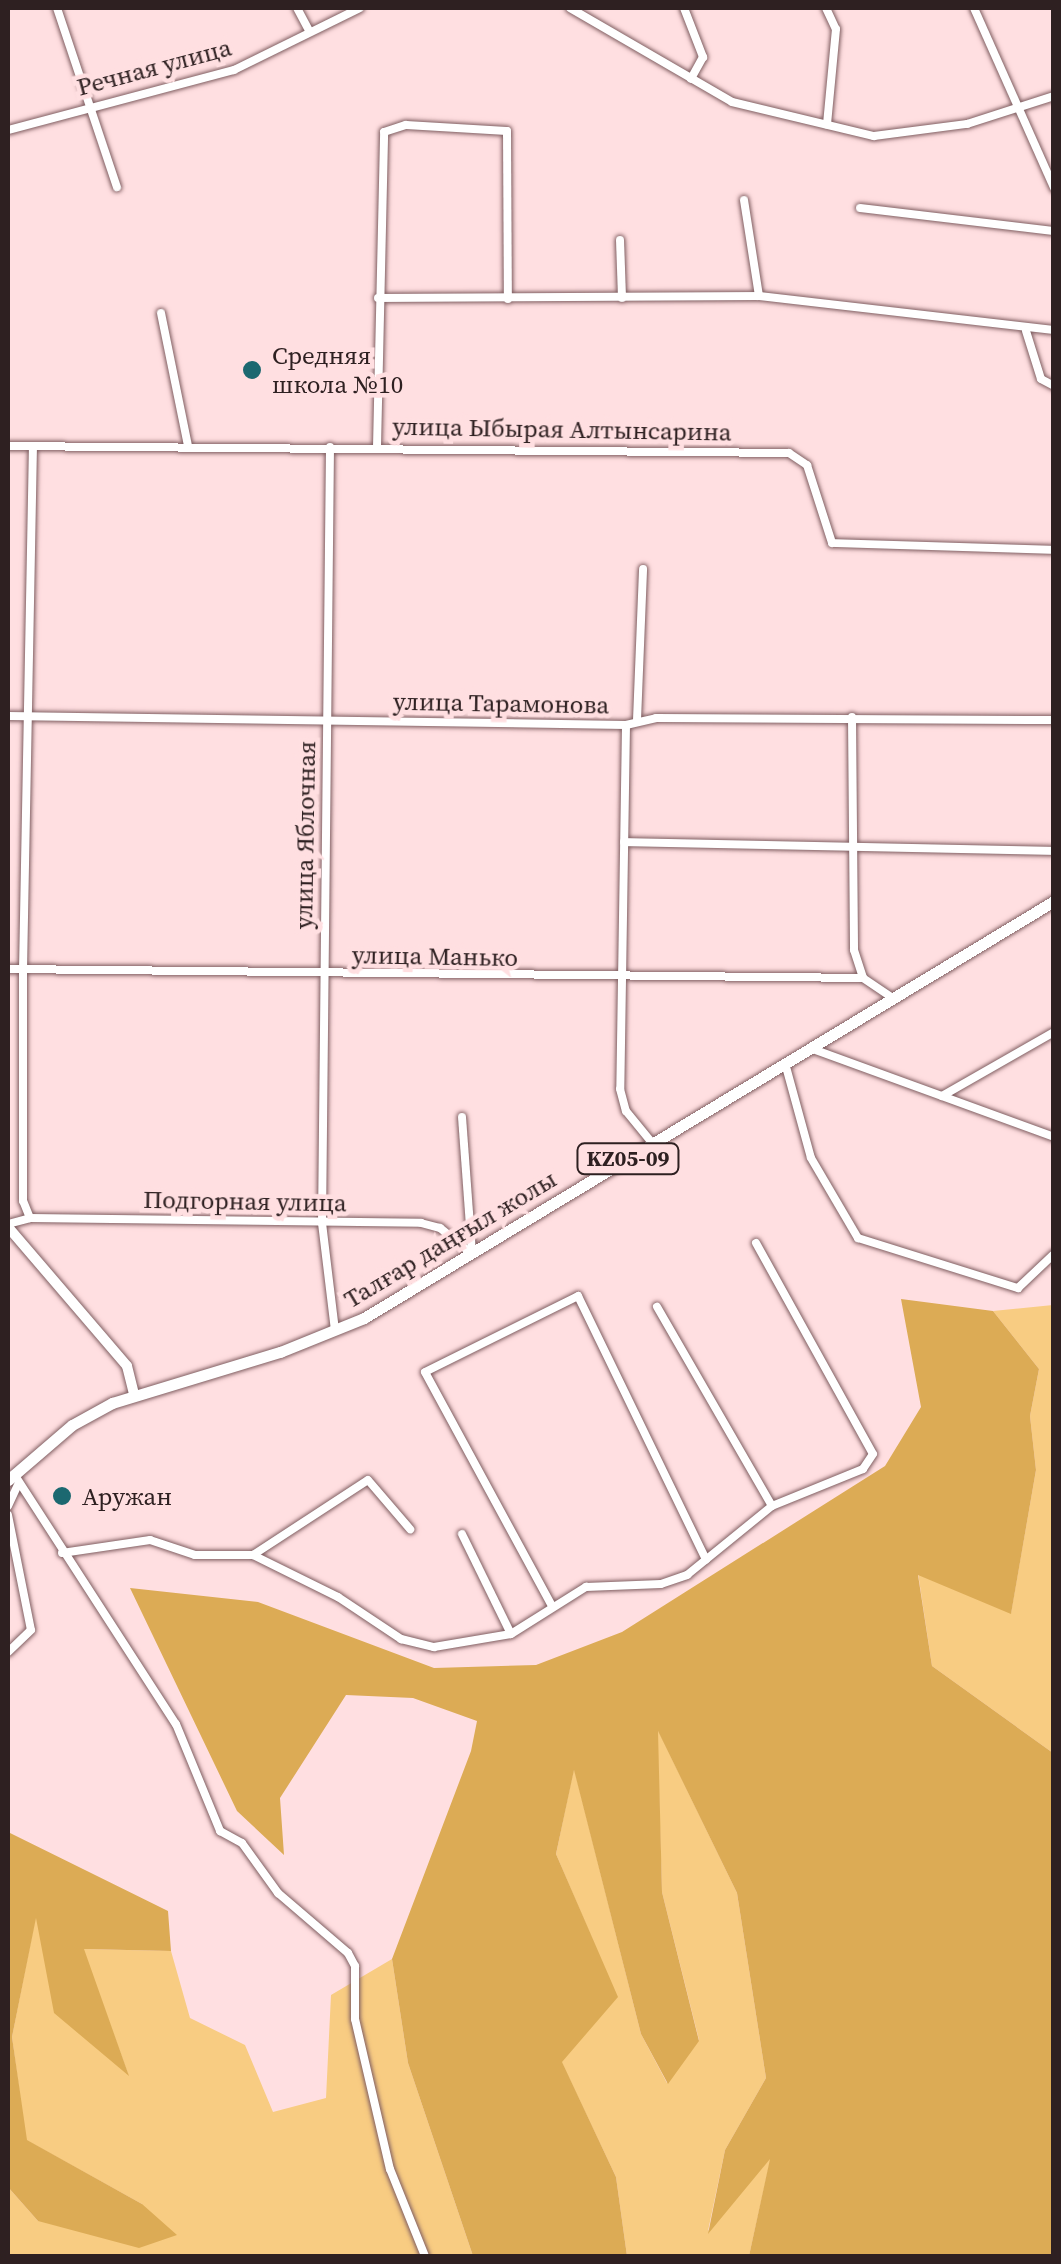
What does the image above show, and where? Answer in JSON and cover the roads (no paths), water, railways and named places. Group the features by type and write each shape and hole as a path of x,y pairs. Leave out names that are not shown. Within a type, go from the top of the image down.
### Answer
{"main road":[{"name":"Талғар даңғыл жолы","path":"13,1480 72,1426 134,1394 336,1332 472,1254 1054,900"}],"street":[{"path":"57,8 117,187"},
{"path":"297,8 308,31"},
{"name":"Речная улица","path":"8,130 90,103 234,70 360,8"},
{"path":"570,8 732,102 827,126 911,136 1054,96"},
{"path":"684,8 703,58 692,80"},
{"path":"826,8 836,29 827,126"},
{"path":"974,8 1054,188"},
{"path":"377,447 380,145 384,132 406,126 508,131 508,299"},
{"path":"744,200 759,296"},
{"path":"860,208 1054,231"},
{"path":"620,240 622,298"},
{"path":"378,298 759,296 1026,331 1054,330"},
{"path":"161,313 188,446"},
{"path":"1026,331 1041,380 1054,386"},
{"name":"улица Ыбырая Алтынсарина","path":"8,446 789,453 807,465 832,543 1054,550"},
{"path":"30,1218 22,1201 33,446"},
{"name":"улица Яблочная","path":"330,447 322,1223 336,1332"},
{"path":"636,720 644,569"},
{"name":"улица Тарамонова","path":"8,716 626,725 636,720 1054,720"},
{"path":"852,718 852,932 862,978 891,997"},
{"path":"626,725 622,1102 653,1144"},
{"path":"624,842 1054,851"},
{"name":"улица Манько","path":"8,969 622,980 862,978"},
{"path":"942,1096 1053,1033"},
{"path":"810,1048 1054,1137"},
{"path":"784,1063 811,1158 858,1238 1018,1288 1054,1254"},
{"path":"462,1118 472,1254"},
{"name":"Подгорная улица","path":"8,1226 30,1218 431,1224 472,1254"},
{"path":"8,1226 127,1366 134,1394"},
{"path":"62,1553 150,1540 195,1555 253,1555 323,1588 400,1639 463,1646 511,1634 586,1587 661,1584 706,1560 772,1506 863,1469 873,1454 756,1243"},
{"path":"552,1606 425,1372 578,1296 706,1560"},
{"path":"657,1308 772,1506"},
{"path":"8,1506 13,1480"},
{"path":"13,1480 176,1724 220,1831 242,1842 278,1893 338,1940 355,1966 355,2019 384,2146 425,2256"},
{"path":"253,1555 368,1480 410,1529"},
{"path":"8,1514 30,1630 8,1652"},
{"path":"462,1534 511,1634"}],"place":[{"name":"Средняя школа №10","path":"252,370"},
{"name":"Аружан","path":"62,1496"}]}
